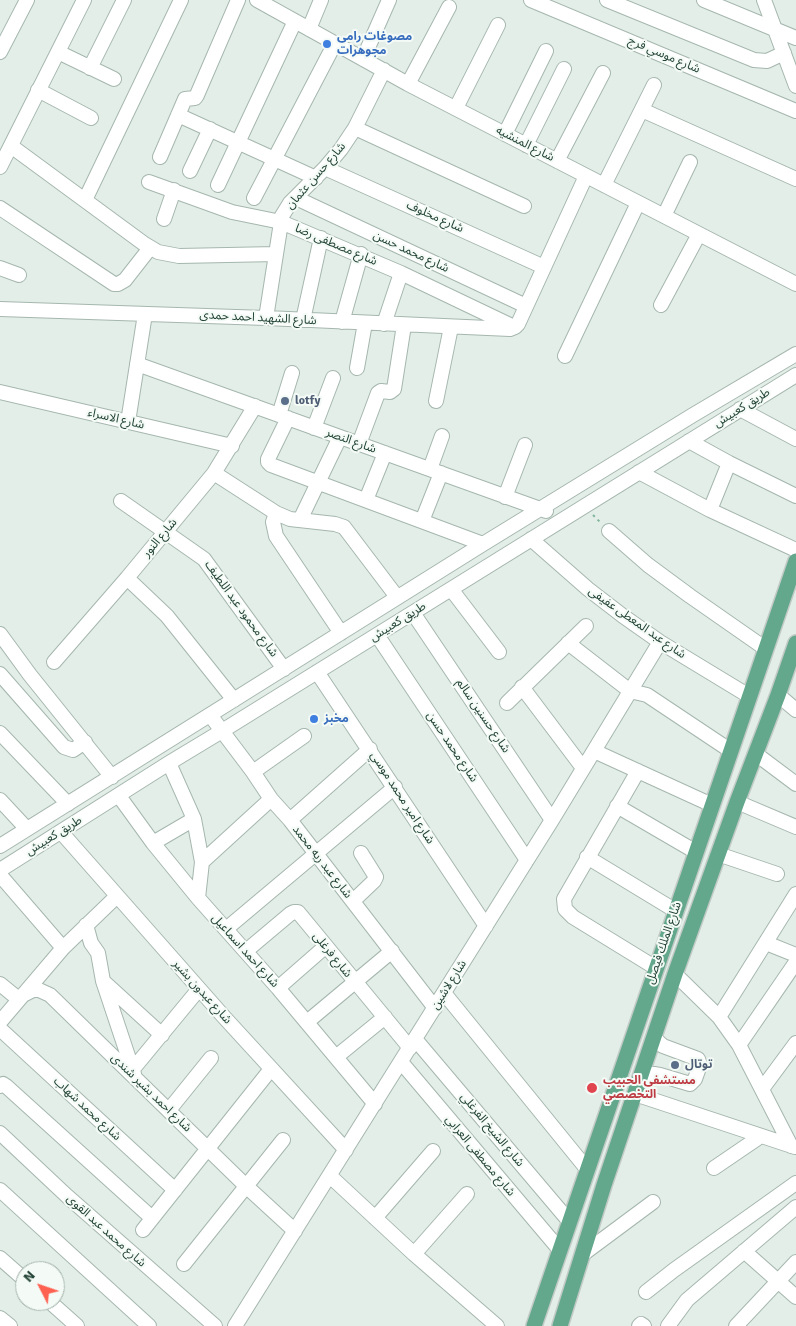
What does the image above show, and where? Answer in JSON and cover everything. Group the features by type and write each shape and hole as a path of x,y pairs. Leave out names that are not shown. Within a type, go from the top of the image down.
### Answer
{"main road":[{"name":"شارع الملك فيصل","path":"534,1326 796,561"},
{"name":"شارع الملك فيصل","path":"560,1326 675,974 796,643"},
{"path":"602,1127 622,1134"}],"street":[{"path":"0,52 27,0"},
{"path":"0,167 84,0"},
{"path":"90,68 124,0"},
{"path":"85,200 181,0"},
{"path":"160,157 185,99 196,97 238,0"},
{"path":"309,29 322,0"},
{"path":"363,59 389,0"},
{"name":"شارع موسي فرج","path":"531,0 796,111"},
{"path":"607,0 754,60 767,61 784,53"},
{"path":"704,0 796,38"},
{"path":"764,0 796,86"},
{"name":"شارع المنشيه","path":"261,1 408,84 796,284"},
{"path":"408,84 449,7"},
{"path":"218,185 295,21"},
{"path":"456,108 498,24"},
{"path":"254,198 335,43"},
{"path":"505,134 546,51"},
{"path":"58,52 114,79"},
{"path":"526,145 564,68"},
{"name":"شارع حسن عثمان","path":"266,318 281,222 286,210 341,149 384,70"},
{"path":"557,161 603,73"},
{"path":"604,185 654,84"},
{"path":"38,90 91,118"},
{"path":"642,110 796,179"},
{"name":"شارع مخلوف","path":"178,115 275,159 321,173 544,266"},
{"path":"354,128 524,206"},
{"path":"190,171 210,129"},
{"path":"11,146 150,248 168,255 178,256 276,254"},
{"path":"664,216 690,162"},
{"path":"515,327 586,176"},
{"name":"شارع مصطفى رضا","path":"149,182 232,212 281,222 360,254 515,327"},
{"path":"164,219 174,190"},
{"name":"شارع محمد حسن","path":"296,198 526,306"},
{"path":"565,356 638,203"},
{"path":"0,208 114,284 122,283 125,280 150,248"},
{"path":"661,305 699,234"},
{"path":"303,320 320,238"},
{"path":"342,322 360,254"},
{"path":"0,268 19,274"},
{"path":"384,324 401,273"},
{"name":"شارع الشهيد احمد حمدى","path":"0,310 266,318 510,329 515,327"},
{"path":"128,422 145,314"},
{"path":"356,368 365,323"},
{"path":"360,444 378,393 380,391 390,392 394,389 404,325"},
{"path":"436,401 451,327"},
{"name":"طريق كعبيش","path":"0,846 693,414 796,354"},
{"name":"شارع النصر","path":"137,364 541,509 564,519"},
{"path":"292,373 284,417 268,460 271,465 483,544"},
{"name":"طريق كعبيش","path":"0,870 119,796 168,763 222,732 796,375"},
{"path":"314,428 333,378"},
{"name":"شارع الاسراء","path":"0,392 232,446"},
{"name":"شارع النور","path":"54,662 214,473 255,406"},
{"path":"740,409 796,439"},
{"path":"693,414 704,432"},
{"path":"422,521 436,471 442,436"},
{"path":"300,520 340,437"},
{"path":"689,441 729,464 796,496"},
{"path":"505,496 525,445"},
{"path":"366,500 385,453"},
{"path":"710,510 729,464"},
{"path":"639,472 710,510 796,550"},
{"path":"214,473 276,513 290,519 335,524 344,527 397,597"},
{"name":"شارع محمود عبد اللطيف","path":"121,501 210,565 284,669"},
{"path":"276,513 273,522 276,536 341,633"},
{"path":"609,531 648,565 766,649"},
{"name":"شارع عبد المعطى عفيفى","path":"531,539 588,588 660,642 750,696"},
{"path":"127,578 167,616 234,700"},
{"path":"451,589 499,652"},
{"name":"شارع حسنين سالم","path":"413,613 552,820"},
{"path":"507,703 586,626"},
{"path":"0,634 30,675 112,777"},
{"name":"شارع محمد حسن","path":"378,635 527,860"},
{"name":"شارع لاشين","path":"236,1326 552,820 660,642"},
{"path":"568,643 630,691 647,695 730,751"},
{"name":"شارع امير محمد موسي","path":"318,672 486,926"},
{"path":"0,674 64,747 73,750 85,742"},
{"path":"522,687 583,768"},
{"path":"778,695 796,710"},
{"name":"شارع عبد ريه محمد","path":"210,715 253,772 271,800 290,820 435,1008"},
{"path":"0,733 68,804"},
{"path":"253,772 304,736"},
{"path":"290,820 370,749"},
{"path":"594,751 712,804"},
{"path":"756,754 796,784"},
{"path":"168,763 194,820 202,862 198,898"},
{"path":"638,771 564,899 565,909 573,917 656,968"},
{"path":"226,929 395,787"},
{"name":"شارع احمد اسماعيل","path":"119,796 153,843 198,898 278,988 375,1104"},
{"path":"0,800 27,829"},
{"path":"202,862 271,800"},
{"path":"737,802 796,827"},
{"path":"618,806 696,852"},
{"path":"153,843 194,820"},
{"name":"شارع عبدون بشير","path":"61,832 271,1069 346,1150"},
{"path":"353,901 376,877 361,853"},
{"path":"718,854 777,874"},
{"path":"588,857 676,911"},
{"path":"0,875 63,948"},
{"path":"719,1017 796,894"},
{"path":"0,1022 63,948 117,896"},
{"name":"شارع فرغلى","path":"246,951 296,911 384,1017 413,1044"},
{"path":"86,925 91,943 98,953 102,980 134,1073"},
{"path":"766,943 796,955"},
{"path":"278,988 326,946"},
{"path":"307,1022 392,951"},
{"path":"739,1045 796,962"},
{"path":"675,974 698,994 719,1017 739,1045 793,1147"},
{"path":"102,980 162,1035"},
{"path":"0,984 13,995 22,996"},
{"path":"134,1073 200,989"},
{"name":"شارع احمد بشير شندى","path":"22,996 33,990 39,990 50,995 134,1073 168,1110 295,1231"},
{"path":"444,994 587,1169"},
{"path":"336,1057 384,1017"},
{"name":"شارع محمد شهاب","path":"0,1029 175,1190"},
{"path":"641,1076 654,1074 690,1084 695,1079 700,1065 698,1059 668,1049 654,1038"},
{"path":"762,1088 796,1043"},
{"name":"شارع الشيخ الفرغلي","path":"413,1044 569,1221"},
{"path":"168,1110 211,1058"},
{"name":"شارع مصطفى العرابي","path":"401,1062 559,1249"},
{"path":"143,1230 271,1069"},
{"path":"0,1086 2,1084 6,1086 152,1218"},
{"path":"635,1094 793,1147"},
{"name":"شارع محمد عبد القوى","path":"0,1133 135,1258 215,1326"},
{"path":"714,1168 761,1136"},
{"path":"184,1264 283,1140"},
{"path":"375,1218 432,1151"},
{"path":"330,1176 414,1254 497,1326"},
{"path":"646,1292 796,1183"},
{"path":"0,1190 149,1326"},
{"path":"414,1254 467,1194"},
{"path":"583,1254 653,1202"},
{"path":"668,1326 687,1300 796,1207"},
{"path":"744,1251 796,1297"},
{"path":"0,1258 15,1271"},
{"path":"736,1326 796,1262"},
{"path":"60,1311 77,1326"},
{"path":"0,1318 10,1326"}],"path":[{"path":"584,507 609,531"}],"place":[{"name":"مصوغات رامى مجوهرات","path":"327,44"},
{"name":"lotfy","path":"285,401"},
{"name":"مخبز","path":"314,719"},
{"name":"توتال","path":"675,1065"},
{"name":"مستشفى الحبيب التخصصي","path":"592,1088"}]}
